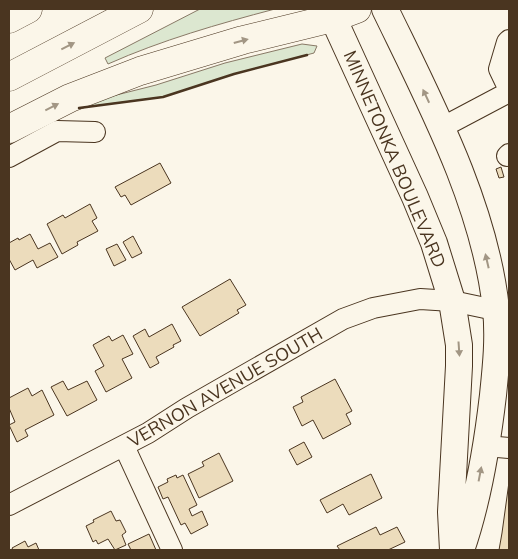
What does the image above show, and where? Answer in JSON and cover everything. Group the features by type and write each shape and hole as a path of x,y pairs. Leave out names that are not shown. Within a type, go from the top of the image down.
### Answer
{"highway":[{"path":"9,19 28,9"},
{"path":"9,76 139,9"},
{"path":"9,129 70,98 140,71 339,12"}],"main road":[{"path":"385,9 462,176 472,205 490,276 502,311 497,351 498,447 461,550"},
{"name":"MINNETONKA BOULEVARD","path":"339,12 434,243 452,301 459,345 451,512 452,550"}],"street":[{"path":"441,128 509,91 499,69 509,40"},
{"path":"9,157 57,131 95,132"},
{"name":"VERNON AVENUE SOUTH","path":"9,505 124,446 343,319 373,308 420,299 452,301 502,311"},
{"path":"124,446 172,550"}],"green space":[{"path":"200,9 275,9 190,33 108,64 105,58"},
{"path":"302,44 317,46 314,53 234,74 163,97 77,108 51,121 52,124 9,146 9,137 69,107 156,85 225,63"}],"building":[{"path":"160,163 171,183 131,205 125,195 121,197 115,187"},
{"path":"501,167 504,177 499,178 496,169"},
{"path":"90,204 97,218 92,221 98,231 77,242 78,245 62,254 47,224 63,215 65,218"},
{"path":"30,234 38,249 50,243 58,257 37,268 33,260 15,270 9,259 9,243"},
{"path":"133,236 142,253 132,258 123,242"},
{"path":"117,244 126,260 114,266 106,249"},
{"path":"230,279 246,305 237,310 239,313 200,336 182,307"},
{"path":"172,324 181,341 156,357 159,363 150,368 133,336 145,329 149,337"},
{"path":"123,335 133,354 122,359 132,378 106,392 95,371 104,366 93,345 109,336 112,341"},
{"path":"335,379 352,411 346,414 351,424 323,439 313,420 302,426 293,407 303,402 301,397"},
{"path":"63,381 68,390 87,381 97,400 67,416 51,387"},
{"path":"28,388 32,396 42,390 54,415 25,430 28,436 17,442 9,425 15,422 9,408 9,398"},
{"path":"304,442 312,457 297,465 289,450"},
{"path":"219,453 233,481 199,498 188,474 204,466 202,462"},
{"path":"371,474 382,498 349,515 343,504 327,513 320,500"},
{"path":"176,475 177,478 183,475 197,505 189,509 192,516 202,511 208,525 191,534 185,523 181,525 168,497 163,499 158,487 168,482 167,479"},
{"path":"509,482 509,550 499,550 502,533"},
{"path":"111,511 116,521 120,520 126,532 122,535 126,545 115,550 108,539 98,544 96,540 93,542 86,526 94,522 93,520"},
{"path":"376,527 380,535 397,527 405,542 388,550 340,550 337,546"},
{"path":"149,534 156,550 131,550 128,544"},
{"path":"25,541 28,547 36,543 39,550 13,550 12,548"}],"wall":[{"path":"79,108 163,97 234,74 307,55"}]}
